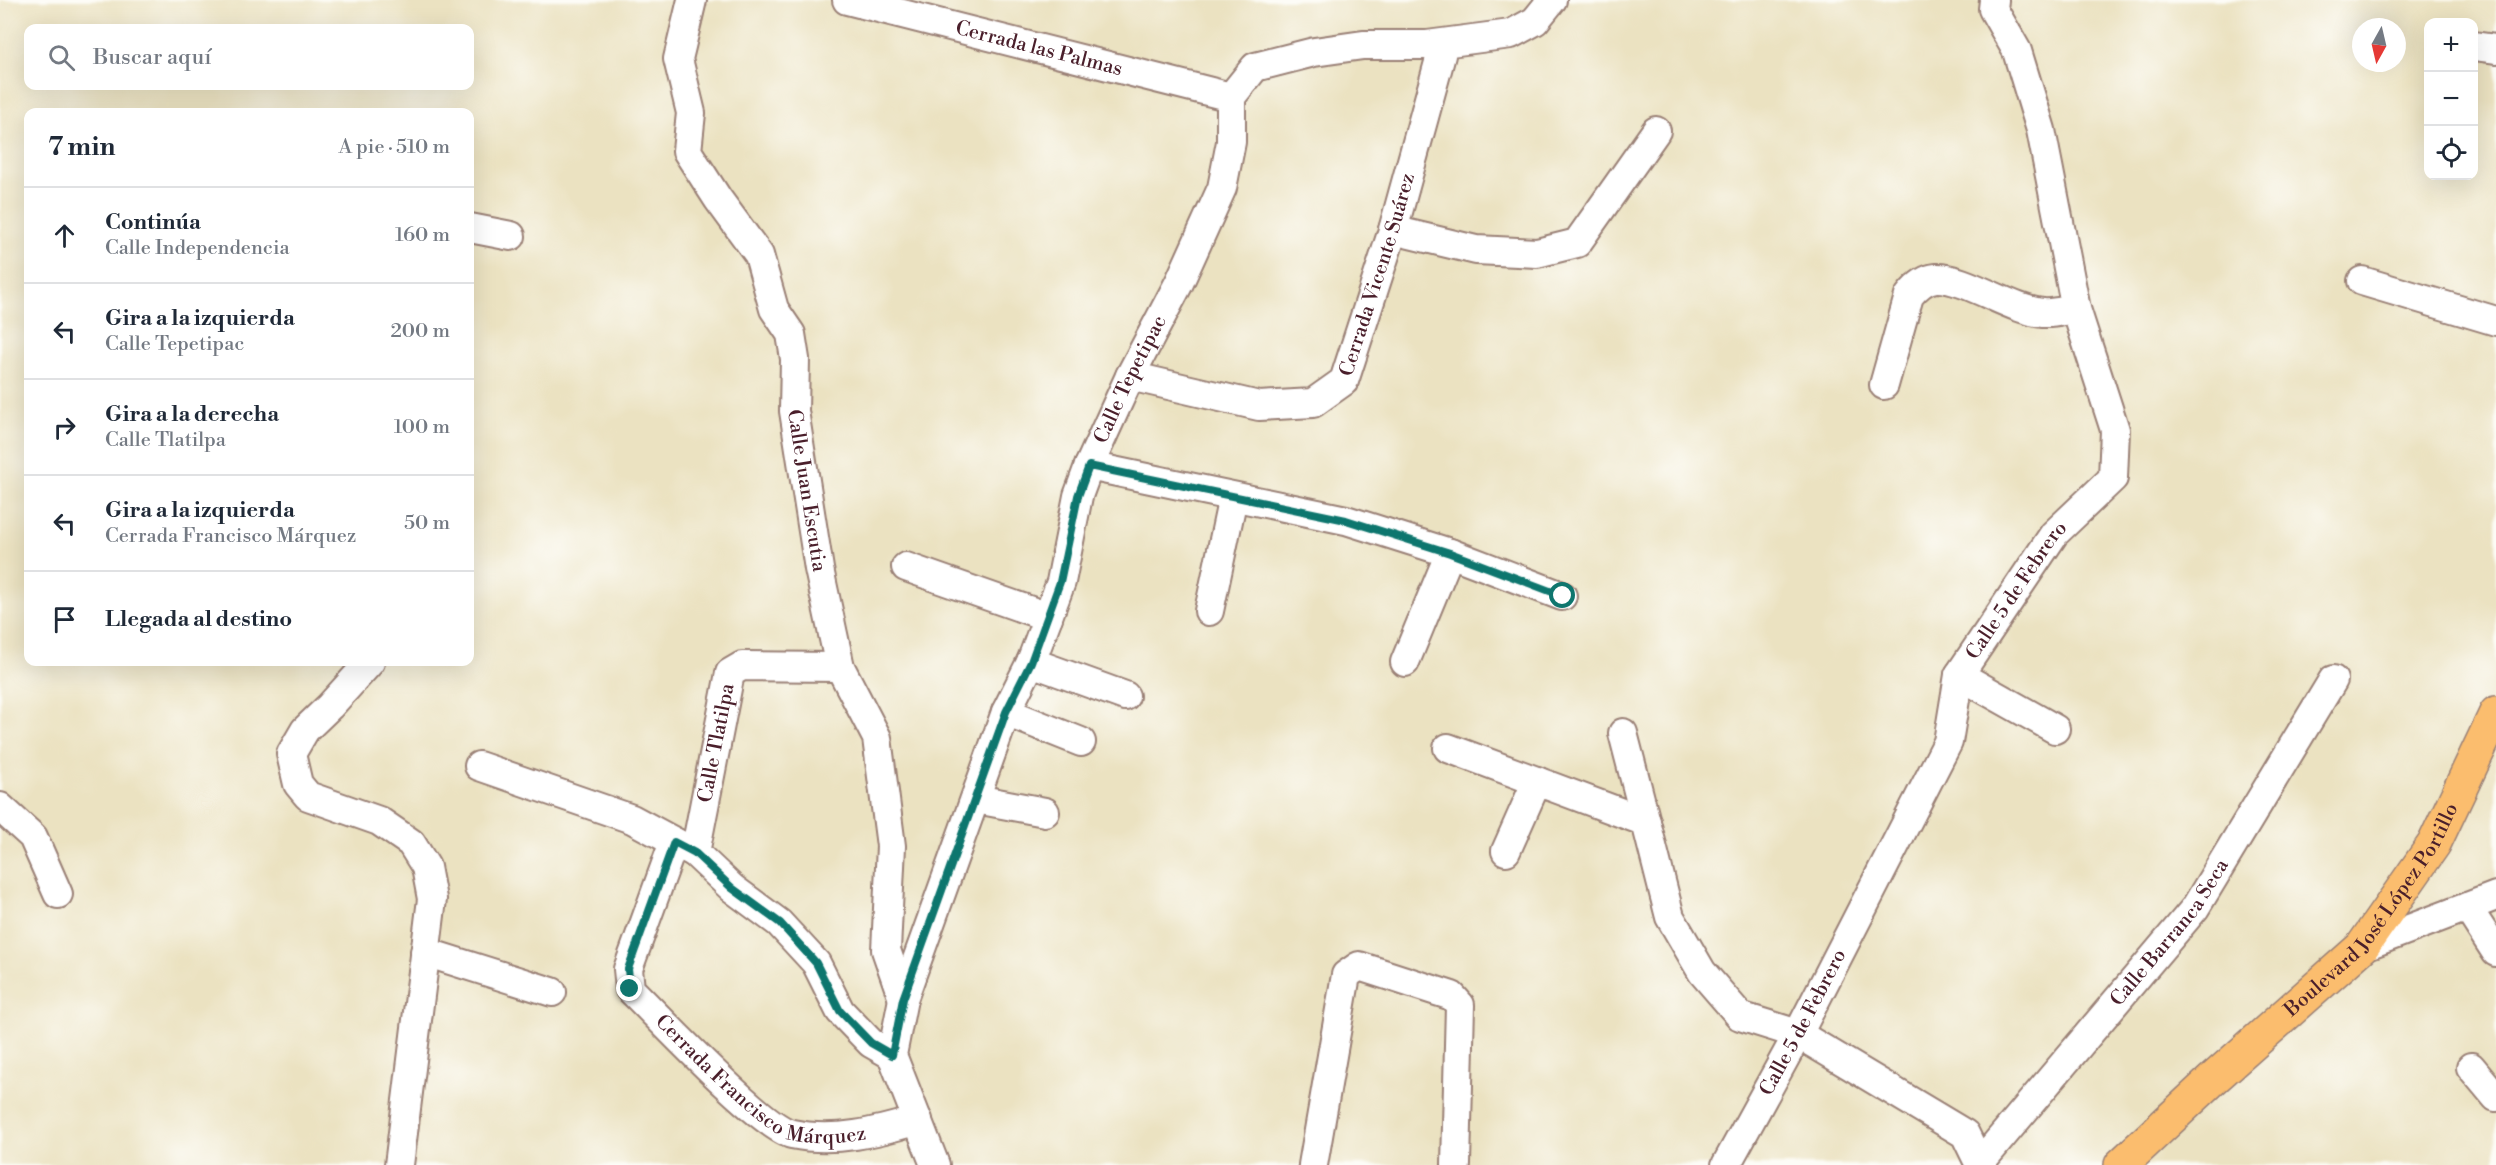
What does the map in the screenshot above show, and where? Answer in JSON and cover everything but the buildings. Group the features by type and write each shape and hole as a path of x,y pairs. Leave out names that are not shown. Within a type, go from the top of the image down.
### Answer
{"main road":[{"name":"Boulevard José López Portillo","path":"2121,1165 2212,1080 2362,947 2434,844 2496,713"}],"street":[{"name":"Calle Juan Escutia","path":"692,0 678,59 690,113 687,151 718,199 759,255 774,309 791,333 795,359 794,411 819,569 840,667 878,738 891,846 885,950 903,999"},
{"name":"Cerrada las Palmas","path":"847,0 1231,97"},
{"path":"1231,97 1255,67 1314,52 1363,45 1427,45 1511,34 1534,21 1552,0"},
{"name":"Calle 5 de Febrero","path":"1726,1165 1798,1034 1948,742 1959,675 2054,534 2113,478 2115,430 2076,309 2041,130 2017,51 1993,9 1994,0"},
{"path":"2478,47 2496,49"},
{"name":"Cerrada Vicente Suárez","path":"1130,376 1259,406 1313,403 1344,381 1393,230 1441,55"},
{"name":"Calle Tepetipac","path":"892,1055 903,999 1006,712 1031,662 1060,582 1078,496 1089,466 1130,376 1179,283 1222,188 1231,142 1231,97"},
{"path":"1393,230 1476,249 1537,253 1577,243 1656,131"},
{"path":"474,229 511,236"},
{"path":"1884,385 1909,296 1919,284 1935,278 1954,281 2012,305 2044,314 2076,309"},
{"path":"2362,280 2496,321"},
{"path":"1089,466 1346,520 1450,553 1563,596"},
{"path":"1209,610 1233,497"},
{"path":"1405,662 1450,553"},
{"path":"906,567 1048,617"},
{"path":"1031,662 1125,696"},
{"path":"366,666 305,730 291,754 297,784 308,796 379,821 411,843 426,867 432,899 399,1165"},
{"name":"Calle Tlatilpa","path":"685,848 730,673 742,666 840,667"},
{"path":"1959,675 2055,729"},
{"name":"Calle Barranca Seca","path":"1980,1164 2195,908 2332,680"},
{"path":"1006,712 1081,742"},
{"path":"1623,734 1670,916 1702,972 1740,1016 1798,1034 1965,1134 1980,1164"},
{"path":"1448,748 1646,822"},
{"path":"479,766 632,819 685,848 732,888 780,923 816,963 840,1011 871,1043 892,1055 935,1165"},
{"path":"1506,851 1538,781"},
{"path":"976,800 1045,812"},
{"path":"0,807 33,837 58,894"},
{"name":"Cerrada Francisco Márquez","path":"685,848 628,969 630,989 758,1114 790,1134 835,1137 873,1133 918,1120"},
{"path":"2362,947 2496,896"},
{"path":"2467,907 2496,952"},
{"path":"424,952 552,992"},
{"path":"1313,1165 1346,975 1359,966 1452,996 1460,1005 1456,1165"},
{"path":"2471,1067 2496,1097"}],"route":[{"path":"630,989 628,969 674,842 695,853 732,888 780,923 816,963 840,1011 871,1043 892,1055 903,999 929,925 1006,712 1031,662 1060,582 1078,496 1089,466 1346,520 1450,553 1563,596"}]}
